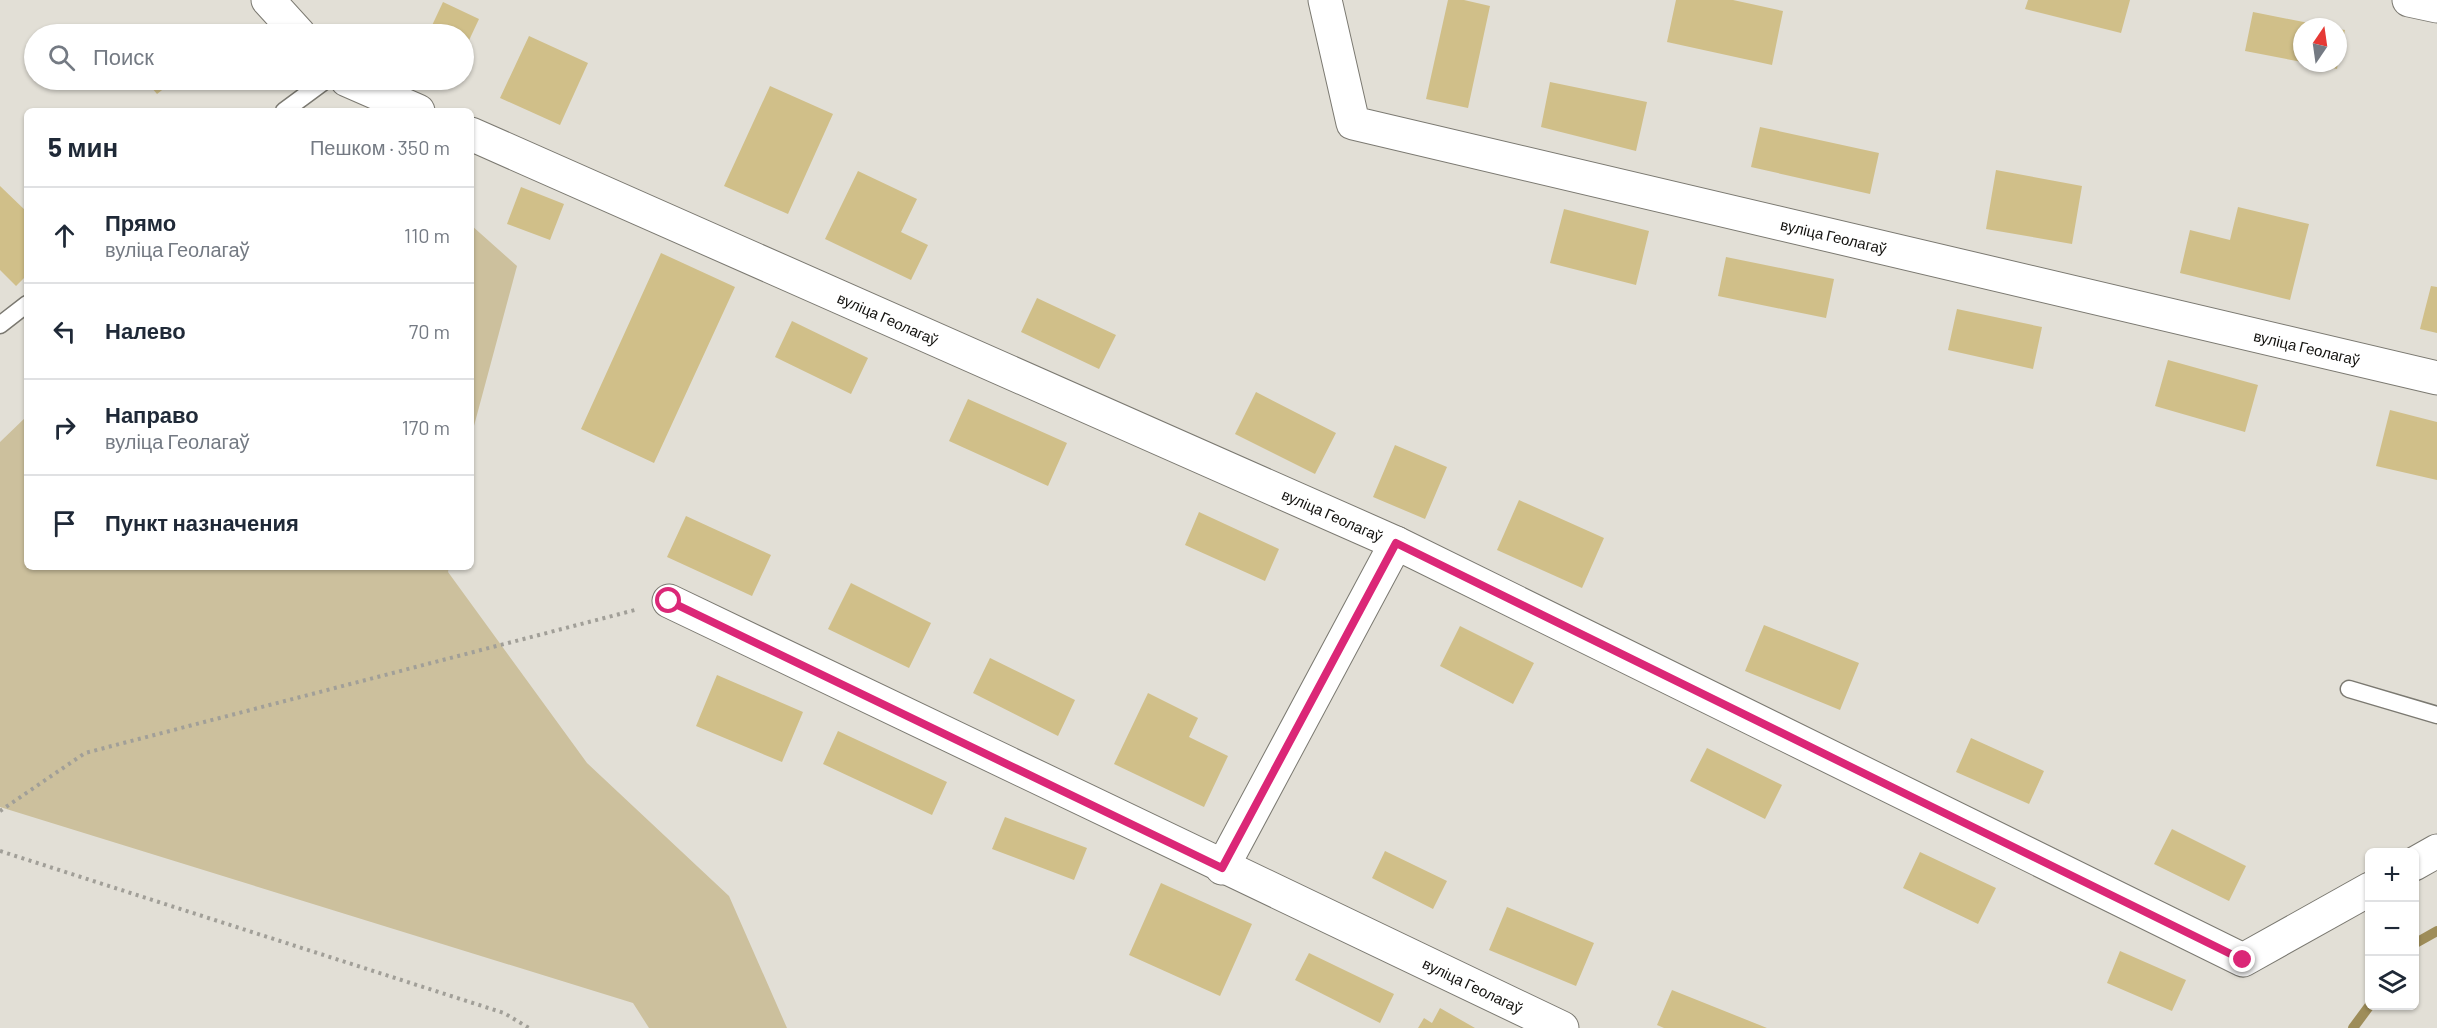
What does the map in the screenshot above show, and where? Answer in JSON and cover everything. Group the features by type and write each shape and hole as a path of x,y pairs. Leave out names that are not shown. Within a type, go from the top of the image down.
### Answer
{"street":[{"path":"268,0 290,24"},
{"name":"вуліца Геолагаў","path":"1325,0 1353,123 2437,378"},
{"path":"2409,0 2437,6"},
{"path":"370,90 411,108"},
{"name":"вуліца Геолагаў","path":"474,135 1396,543 2243,960 2365,892"},
{"path":"1222,868 1396,543"},
{"name":"вуліца Геолагаў","path":"669,601 1222,868 1562,1028"},
{"path":"2419,862 2437,851"}],"lane":[{"path":"288,108 312,90"},
{"path":"0,325 24,306"},
{"path":"2349,689 2437,715"}],"path":[{"path":"0,811 85,753 669,601"},
{"path":"0,851 504,1013 529,1028"}],"shaded area":[{"path":"474,228 517,266 474,426"},
{"path":"24,419 24,570 448,570 587,763 729,896 787,1028 649,1028 633,1003 0,807 0,442"}],"building":[{"path":"1448,0 1464,0 1490,6 1468,108 1426,99"},
{"path":"1676,0 1733,0 1783,11 1772,65 1667,42"},
{"path":"2028,0 2130,0 2121,33 2025,9"},
{"path":"443,2 479,19 474,30 474,24 433,24"},
{"path":"2253,12 2293,20 2293,60 2245,51"},
{"path":"529,36 588,63 560,125 500,98"},
{"path":"1550,82 1647,102 1636,151 1541,127"},
{"path":"770,86 833,114 788,214 724,186"},
{"path":"1760,127 1879,153 1870,194 1751,167"},
{"path":"1996,170 2082,186 2072,244 1986,229"},
{"path":"858,171 917,199 901,232 928,245 911,280 825,239"},
{"path":"0,186 24,209 24,278 16,286 0,270"},
{"path":"521,187 564,204 550,240 507,224"},
{"path":"2238,207 2309,224 2290,300 2180,273 2190,230 2230,240"},
{"path":"1564,209 1649,231 1636,285 1550,263"},
{"path":"661,253 735,287 654,463 581,429"},
{"path":"1726,257 1834,279 1826,318 1718,296"},
{"path":"2431,286 2437,287 2437,333 2420,329"},
{"path":"1037,298 1116,335 1099,369 1021,332"},
{"path":"1957,309 2042,327 2033,369 1948,350"},
{"path":"792,321 868,358 851,394 775,357"},
{"path":"2168,360 2258,385 2245,432 2155,406"},
{"path":"1256,392 1336,433 1315,474 1235,434"},
{"path":"968,399 1067,443 1048,486 949,441"},
{"path":"2390,410 2437,422 2437,480 2376,466"},
{"path":"1395,445 1447,467 1425,519 1373,497"},
{"path":"1519,500 1604,538 1582,588 1497,550"},
{"path":"1199,512 1279,549 1265,581 1185,545"},
{"path":"686,516 771,555 752,596 667,557"},
{"path":"851,583 931,623 909,668 828,629"},
{"path":"1764,625 1859,663 1840,710 1745,671"},
{"path":"1460,626 1534,663 1513,704 1440,666"},
{"path":"990,658 1075,700 1058,736 973,693"},
{"path":"717,675 803,712 782,762 696,726"},
{"path":"1148,693 1198,718 1189,737 1228,756 1204,807 1114,764"},
{"path":"838,731 947,782 932,815 823,764"},
{"path":"1971,738 2044,771 2029,804 1956,772"},
{"path":"1707,748 1782,785 1765,819 1690,781"},
{"path":"1005,817 1087,848 1074,880 992,849"},
{"path":"2172,829 2246,866 2229,901 2154,864"},
{"path":"1385,851 1447,881 1433,909 1372,878"},
{"path":"1920,852 1996,888 1978,924 1903,888"},
{"path":"1161,883 1252,924 1220,996 1129,955"},
{"path":"1507,907 1594,943 1576,986 1489,950"},
{"path":"2120,951 2186,980 2172,1011 2107,983"},
{"path":"1309,953 1394,994 1380,1023 1295,980"},
{"path":"1672,990 1767,1028 1664,1028 1657,1025"},
{"path":"1440,1008 1475,1028 1418,1028 1424,1018 1432,1023"}],"waterway":[{"path":"2419,941 2437,931"},
{"path":"2353,1028 2366,1010"}],"route":[{"path":"669,601 1222,868 1396,543 2243,960"}]}
